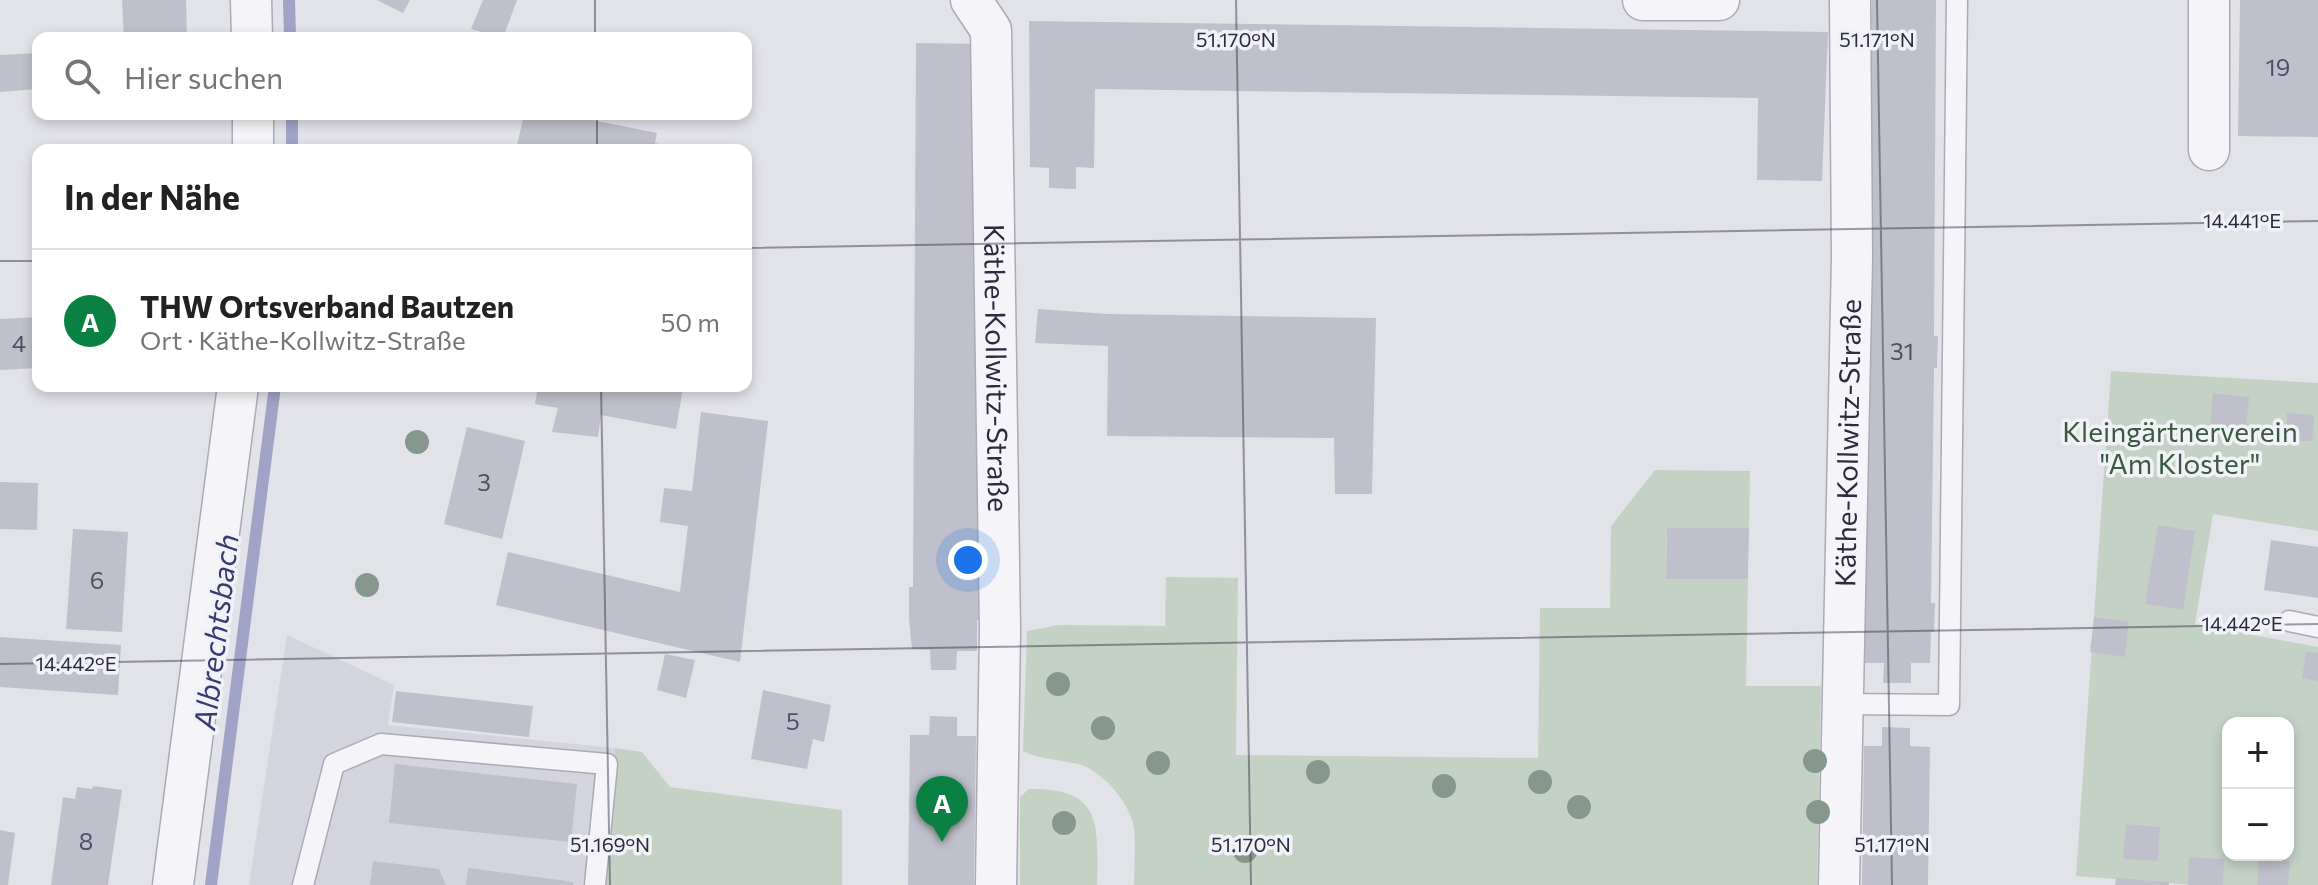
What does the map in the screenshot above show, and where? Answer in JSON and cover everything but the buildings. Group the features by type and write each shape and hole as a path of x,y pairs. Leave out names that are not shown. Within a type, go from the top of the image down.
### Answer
{"street":[{"path":"251,0 252,32"},
{"name":"Käthe-Kollwitz-Straße","path":"971,0 991,30 1000,631 996,885"},
{"path":"1643,0 1719,0"},
{"name":"Käthe-Kollwitz-Straße","path":"1839,885 1852,257 1850,0"},
{"path":"2209,0 2209,150"},
{"path":"253,120 253,144"},
{"path":"173,885 237,392"}],"lane":[{"path":"1843,704 1949,705 1957,0"},
{"path":"2289,621 2318,627"},
{"path":"303,885 334,764 381,744 607,764 595,885"}],"shaded area":[{"path":"287,635 394,685 388,725 615,748 601,885 249,885"}],"green space":[{"name":"Kleingärtnerverein \"Am Kloster\"","path":"2111,371 2318,383 2318,531 2213,514 2195,624 2318,647 2318,885 2194,885 2076,876"},
{"path":"1655,470 1750,471 1749,528 1667,528 1666,578 1748,579 1746,686 1821,686 1817,885 1134,885 1134,828 1127,809 1114,789 1087,767 1023,751 1027,631 1059,625 1165,626 1166,577 1238,578 1236,755 1538,758 1540,608 1610,608 1611,526"},
{"path":"615,748 642,752 670,787 842,810 842,885 602,885"},
{"path":"1029,789 1053,790 1071,795 1083,803 1091,814 1097,844 1097,885 1020,885 1020,797"}],"waterway":[{"name":"Albrechtsbach","path":"289,0 290,32"},
{"name":"Albrechtsbach","path":"292,120 292,144"},
{"name":"Albrechtsbach","path":"211,885 274,392"}],"place":[{"name":"THW Ortsverband Bautzen","path":"942,842"}]}
